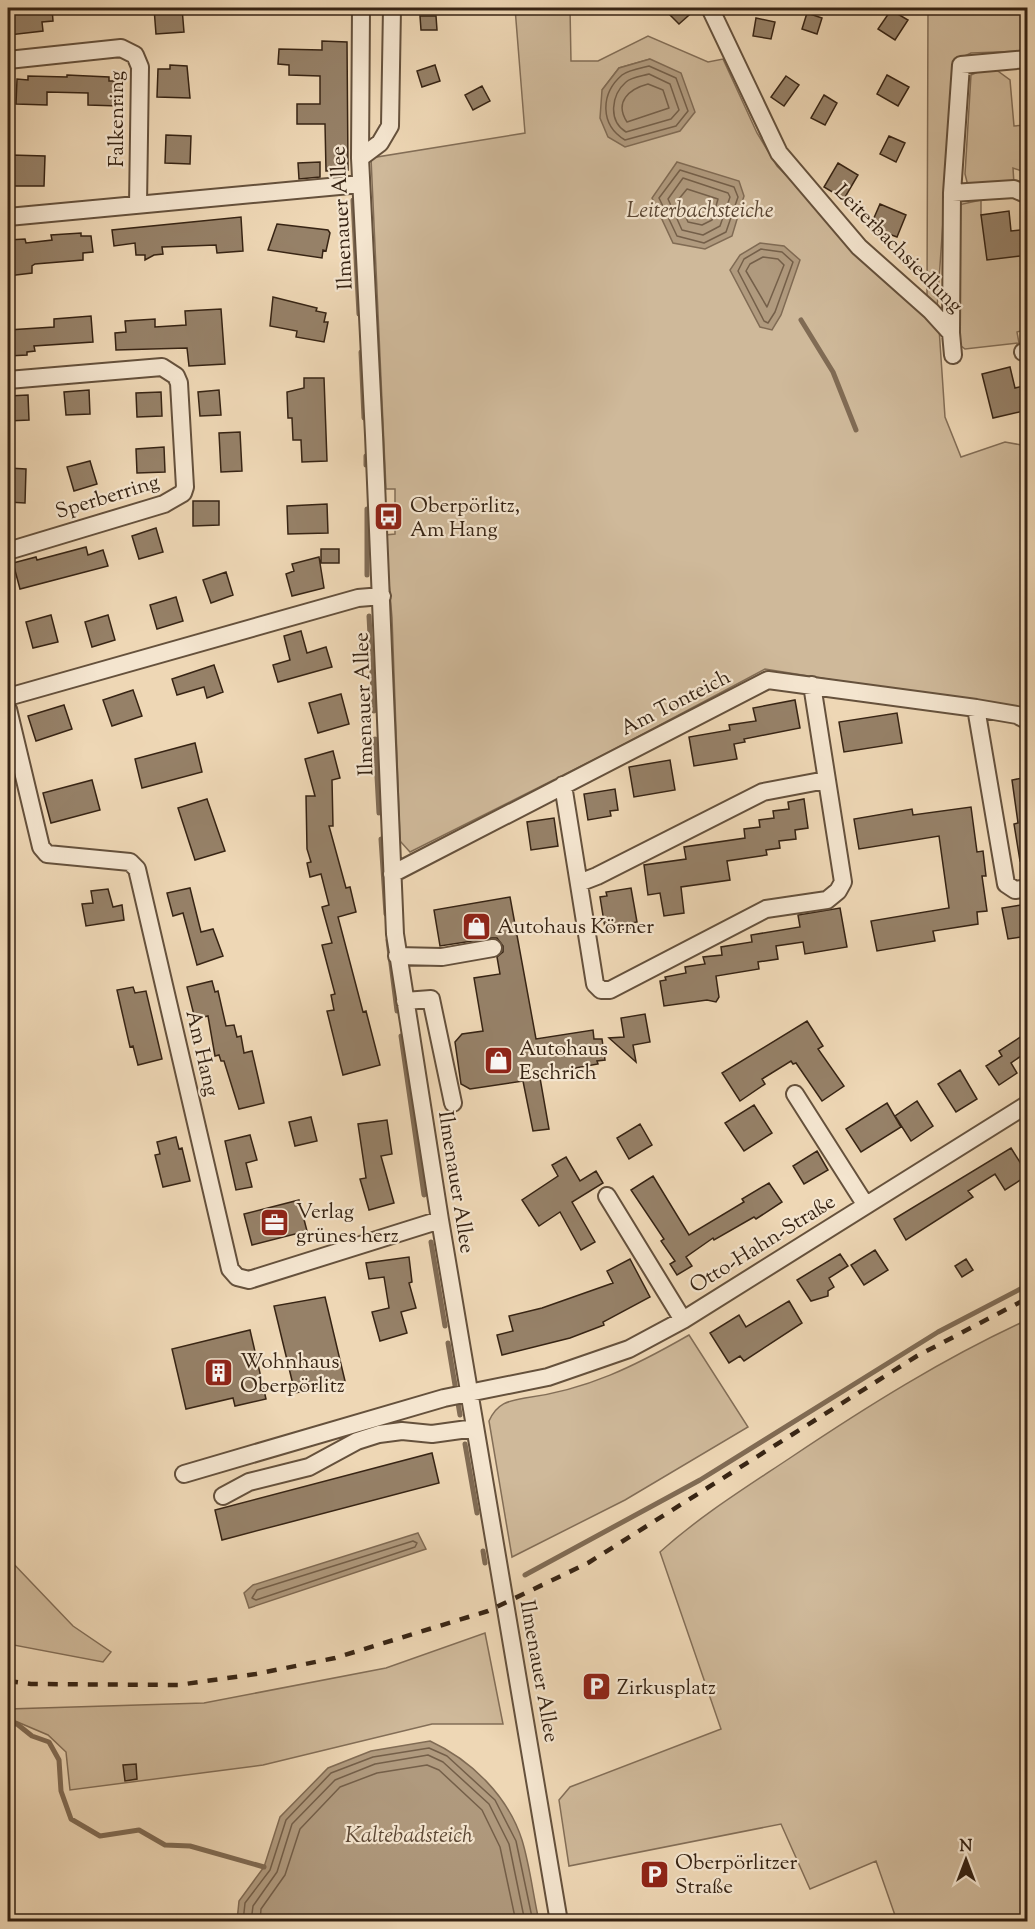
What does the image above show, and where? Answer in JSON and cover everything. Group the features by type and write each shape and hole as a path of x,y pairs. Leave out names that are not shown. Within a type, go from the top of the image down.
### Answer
{"street":[{"name":"Ilmenauer Allee","path":"362,8 360,158 397,956 559,1922"},
{"path":"360,158 380,143 390,126 392,8"},
{"name":"Leiterbachsiedlung","path":"710,8 779,153 859,247 931,311 951,333"},
{"name":"Falkenring","path":"8,60 121,48 135,56 140,67 138,205"},
{"path":"953,355 951,333 952,193 961,65 1028,60"},
{"path":"8,218 361,184"},
{"path":"952,193 1014,189 1028,195"},
{"name":"Sperberring","path":"8,380 162,367 170,371 179,383 185,487 183,493 164,504 8,551"},
{"path":"8,697 358,598 381,596"},
{"name":"Am Tonteich","path":"392,874 768,680 976,708 1017,715 1028,721"},
{"path":"563,785 595,984 601,990 610,990 766,909 827,900 838,891 843,882 812,685"},
{"path":"976,708 1006,884 1015,890 1028,888"},
{"name":"Am Hang","path":"8,709 41,847 47,854 130,862 137,869 230,1269 237,1277 249,1280 440,1220"},
{"path":"579,882 597,876 763,792 826,780"},
{"path":"397,956 442,957 492,948"},
{"path":"405,1001 431,999 453,1102"},
{"name":"Otto-Hahn-Straße","path":"795,1094 865,1204"},
{"name":"Otto-Hahn-Straße","path":"469,1392 548,1377 629,1349 683,1320 1028,1104"},
{"name":"Otto-Hahn-Straße","path":"607,1197 683,1320"},
{"path":"183,1474 469,1392"},
{"path":"223,1496 249,1482 309,1467 357,1441 378,1434 402,1431 432,1434 475,1428"}],"shaded area":[{"path":"515,8 570,8 571,61 598,61 648,36 708,62 723,59 757,133 777,166 918,310 939,328 945,417 961,457 1005,442 1027,446 1027,711 765,669 613,750 410,852 400,841 392,618 385,535 395,534 395,489 386,489 371,158 525,133","holes":["650,59 602,90 619,68"]},
{"path":"928,8 1027,8 1027,51 971,53 954,61 937,309 927,300"},
{"path":"991,66 1010,80 1014,126 1027,125 1027,173 1013,168 1014,184 974,187 967,182 965,174 971,75"},
{"path":"981,200 981,215 1027,258 1027,329 1017,332 1019,343 965,349 956,342 958,205"},
{"path":"1027,1320 1027,1921 897,1921 876,1861 810,1889 781,1824 569,1866 559,1800 570,1787 721,1729 660,1552 723,1503 847,1420 966,1350"},
{"path":"689,1335 748,1427 625,1500 512,1557 489,1421 492,1415 508,1402 569,1389 610,1375"},
{"path":"8,1558 73,1626 111,1652 103,1662 8,1644"},
{"path":"485,1633 503,1724 432,1724 263,1765 70,1790 66,1752 48,1735 8,1718 8,1709 204,1703 386,1668"}],"water":[{"path":"650,59 681,73 695,112 680,131 625,147 608,137 600,118 602,90 619,68"},
{"name":"Leiterbachsteiche","path":"677,162 739,181 744,196 732,236 705,249 673,243 652,198"},
{"path":"760,243 784,246 800,260 781,315 772,330 760,327 730,270 740,255"},
{"path":"418,1533 426,1549 249,1608 244,1593 253,1585"},
{"name":"Kaltebadsteich","path":"430,1741 460,1758 498,1794 516,1824 522,1840 539,1921 237,1921 239,1901 264,1867 280,1817 328,1768 371,1751"}],"building":[{"path":"8,8 52,8 53,21 42,22 43,31 9,35"},
{"path":"154,8 182,8 184,32 156,34"},
{"path":"663,8 697,8 679,24"},
{"path":"891,10 908,20 895,40 878,29"},
{"path":"807,13 822,18 817,34 802,29"},
{"path":"420,16 436,16 437,30 421,30"},
{"path":"756,18 775,22 771,39 753,36"},
{"path":"322,41 347,42 348,170 326,171 325,124 297,124 297,104 320,104 320,76 289,75 289,65 278,64 279,49 322,50"},
{"path":"170,65 187,66 190,98 157,97 158,69 170,69"},
{"path":"435,65 440,81 422,87 417,71"},
{"path":"67,75 109,77 109,81 120,81 119,106 88,105 88,93 47,92 47,105 16,104 17,79 28,80 28,76 67,77"},
{"path":"887,75 909,87 898,106 877,94"},
{"path":"786,76 799,85 784,106 771,97"},
{"path":"482,86 490,101 473,110 465,95"},
{"path":"824,95 837,103 825,125 811,118"},
{"path":"166,135 191,136 190,164 165,163"},
{"path":"889,136 905,143 896,162 880,154"},
{"path":"11,155 45,156 44,186 11,186"},
{"path":"320,162 320,177 299,179 298,163"},
{"path":"838,163 858,175 844,199 824,187"},
{"path":"880,204 906,215 897,237 870,227"},
{"path":"1009,211 1011,231 1028,229 1028,255 987,260 981,215"},
{"path":"241,217 243,251 217,253 216,245 162,247 163,254 154,255 145,260 145,255 136,255 135,243 114,246 112,230"},
{"path":"277,224 328,230 330,233 322,258 268,250"},
{"path":"81,233 81,236 91,236 93,252 83,253 83,260 35,264 32,266 32,273 8,276 8,240 25,239 26,243 52,240 51,235"},
{"path":"273,297 317,308 316,311 326,313 324,322 328,322 324,342 296,337 297,331 270,326"},
{"path":"221,309 225,364 189,366 187,348 116,350 115,333 126,332 125,321 155,319 155,327 186,325 185,311"},
{"path":"91,316 93,342 34,346 35,351 27,352 27,355 8,356 8,330 54,327 54,319"},
{"path":"1010,367 1015,388 1028,385 1028,410 993,418 982,374"},
{"path":"304,378 324,378 327,461 302,462 301,440 293,440 292,418 288,418 287,392 304,388"},
{"path":"89,390 90,414 66,415 64,392"},
{"path":"219,390 221,415 200,416 198,392"},
{"path":"161,392 162,416 137,417 136,393"},
{"path":"28,395 29,420 8,421 8,396"},
{"path":"240,432 242,471 221,472 219,433"},
{"path":"164,447 165,472 137,473 136,449"},
{"path":"90,461 97,484 74,491 67,467"},
{"path":"8,468 26,469 25,503 8,502"},
{"path":"193,501 219,501 219,525 193,526"},
{"path":"327,504 328,533 288,534 287,506"},
{"path":"156,528 163,552 139,559 132,536"},
{"path":"86,547 88,555 103,550 108,566 20,589 13,563 36,557 37,560"},
{"path":"321,549 339,549 339,563 321,563"},
{"path":"319,557 324,588 292,596 286,574 294,571 292,564"},
{"path":"226,572 233,595 211,603 203,580"},
{"path":"176,597 183,621 157,629 150,605"},
{"path":"51,615 58,642 33,648 26,622"},
{"path":"108,615 115,640 92,647 85,622"},
{"path":"301,631 307,653 326,647 332,667 278,682 273,665 290,660 284,636"},
{"path":"214,665 223,692 207,698 204,687 177,695 172,679"},
{"path":"133,690 142,716 112,726 103,700"},
{"path":"341,694 349,724 318,733 309,703"},
{"path":"795,700 800,728 744,739 745,742 734,744 737,759 694,766 689,737 730,730 729,725 756,721 753,708"},
{"path":"64,705 72,729 36,741 28,716"},
{"path":"897,713 902,743 844,752 839,722"},
{"path":"195,743 202,772 142,788 135,759"},
{"path":"333,751 340,778 332,780 333,826 329,826 346,888 350,887 356,912 338,917 363,1012 366,1011 380,1065 343,1075 327,1011 334,1010 331,995 335,994 322,945 332,943 322,907 329,905 321,874 310,877 307,863 311,862 307,849 306,796 315,796 305,759"},
{"path":"670,760 675,790 634,797 629,767"},
{"path":"1028,777 1028,860 1020,861 1014,824 1018,823 1012,780"},
{"path":"92,780 100,810 51,823 43,793"},
{"path":"615,789 618,810 610,811 611,816 588,820 584,794"},
{"path":"207,799 225,851 195,860 178,808"},
{"path":"804,799 808,828 795,830 796,839 779,841 780,848 766,850 767,855 727,861 730,880 681,887 684,913 664,916 660,893 648,895 644,865 686,859 684,847 745,838 744,829 760,827 759,820 774,818 773,811 789,809 788,802"},
{"path":"971,807 977,852 983,851 986,876 982,876 987,911 977,912 978,924 933,931 935,941 877,951 871,921 949,908 939,836 859,849 854,819 912,809 913,815"},
{"path":"554,818 558,846 531,850 527,822"},
{"path":"190,888 201,932 213,929 223,956 197,965 183,913 173,916 167,893"},
{"path":"631,888 637,922 631,923 632,928 612,931 611,926 605,928 600,897 607,896 606,892"},
{"path":"108,889 113,907 122,905 124,920 86,926 82,904 93,903 91,891"},
{"path":"510,897 536,1039 593,1030 594,1039 602,1039 605,1060 597,1061 598,1064 542,1074 540,1078 549,1129 533,1131 523,1081 470,1089 461,1084 455,1042 462,1034 483,1031 474,978 500,974 497,957 503,952 503,946 497,938 492,938 440,946 434,910"},
{"path":"1028,904 1028,936 1008,939 1002,908"},
{"path":"840,908 847,947 805,954 803,942 776,946 778,959 758,962 759,969 716,976 719,997 716,1002 707,1000 664,1006 660,981 666,980 665,977 686,973 685,967 705,964 703,957 722,955 721,947 752,942 751,935 800,927 798,915"},
{"path":"212,981 215,992 218,991 226,1026 234,1025 237,1037 241,1036 244,1053 252,1051 264,1103 239,1109 224,1061 221,1061 219,1055 215,1056 208,1016 195,1019 187,987"},
{"path":"133,987 135,993 146,991 162,1059 138,1065 133,1046 130,1047 117,990"},
{"path":"645,1014 650,1042 633,1045 636,1062 609,1038 624,1037 621,1018"},
{"path":"807,1021 823,1046 818,1049 844,1086 822,1101 796,1063 793,1064 791,1061 762,1079 765,1084 740,1101 722,1073"},
{"path":"1028,1032 1028,1051 1011,1063 1017,1073 999,1085 986,1066 1002,1056 999,1051"},
{"path":"960,1070 977,1099 956,1112 938,1084"},
{"path":"917,1101 933,1126 911,1141 895,1116"},
{"path":"887,1103 901,1127 861,1152 846,1129"},
{"path":"754,1105 772,1133 744,1151 725,1123"},
{"path":"311,1117 317,1141 295,1146 289,1122"},
{"path":"387,1120 392,1154 381,1156 394,1203 369,1210 360,1179 366,1178 358,1124"},
{"path":"640,1124 652,1145 629,1159 617,1138"},
{"path":"250,1135 257,1160 246,1163 252,1187 236,1190 225,1141"},
{"path":"176,1137 179,1149 182,1148 190,1181 163,1187 155,1155 160,1154 157,1142"},
{"path":"1011,1148 1028,1175 1005,1190 995,1174 968,1191 973,1197 906,1240 894,1219"},
{"path":"817,1151 828,1170 804,1184 793,1166"},
{"path":"566,1157 580,1181 596,1171 603,1183 572,1202 595,1242 581,1250 560,1212 539,1226 522,1200 558,1176 552,1165"},
{"path":"653,1176 689,1235 744,1202 742,1199 769,1183 782,1202 756,1219 754,1217 714,1240 713,1238 686,1257 692,1266 677,1275 670,1264 675,1261 661,1241 664,1239 631,1190"},
{"name":"Verlag grünes herz","path":"299,1200 307,1231 252,1245 244,1214"},
{"path":"875,1250 888,1270 864,1285 851,1265"},
{"path":"840,1254 848,1266 829,1278 834,1287 828,1291 828,1296 811,1301 797,1280"},
{"path":"409,1257 412,1282 409,1283 416,1308 401,1312 407,1333 380,1341 372,1312 389,1308 384,1277 369,1279 366,1263"},
{"path":"630,1259 650,1297 603,1322 604,1325 570,1338 502,1355 497,1335 513,1331 509,1316 542,1308 613,1283 607,1271"},
{"path":"966,1259 973,1270 962,1277 955,1266"},
{"path":"325,1297 345,1381 295,1393 274,1306"},
{"path":"789,1301 802,1323 744,1361 740,1356 729,1363 710,1333 739,1315 746,1327"},
{"name":"Wohnhaus Oberpörlitz","path":"250,1330 266,1399 235,1406 233,1398 186,1409 172,1349"},
{"path":"432,1453 439,1483 222,1540 215,1510"},
{"path":"136,1764 137,1779 125,1781 123,1765"}],"waterway":[{"path":"353,200 359,314"},
{"path":"801,320 833,372 856,430"},
{"path":"361,352 364,418"},
{"path":"366,456 366,465"},
{"path":"367,509 367,575"},
{"path":"369,616 374,711"},
{"path":"375,739 379,813"},
{"path":"381,839 386,914"},
{"path":"388,940 397,1011"},
{"path":"401,1036 424,1195"},
{"path":"431,1242 445,1326"},
{"path":"525,1575 700,1480 938,1332 1028,1285"},
{"path":"448,1343 460,1415"},
{"path":"465,1444 477,1513"},
{"path":"483,1551 485,1563"},
{"path":"8,1724 17,1724 32,1736 49,1742 59,1760 61,1791 71,1819 100,1836 139,1830 165,1845 190,1846 264,1867"}],"railway":[{"path":"8,1681 31,1684 178,1685 256,1674 335,1658 488,1611 588,1563 917,1356 1028,1298"}],"place":[{"name":"Oberpörlitz, Am Hang","path":"389,517"},
{"name":"Autohaus Körner","path":"476,926"},
{"name":"Autohaus Eschrich","path":"498,1060"},
{"name":"Verlag grünes herz","path":"275,1223"},
{"name":"Wohnhaus Oberpörlitz","path":"219,1373"},
{"name":"Zirkusplatz","path":"596,1687"},
{"name":"Oberpörlitzer Straße","path":"654,1874"}]}
